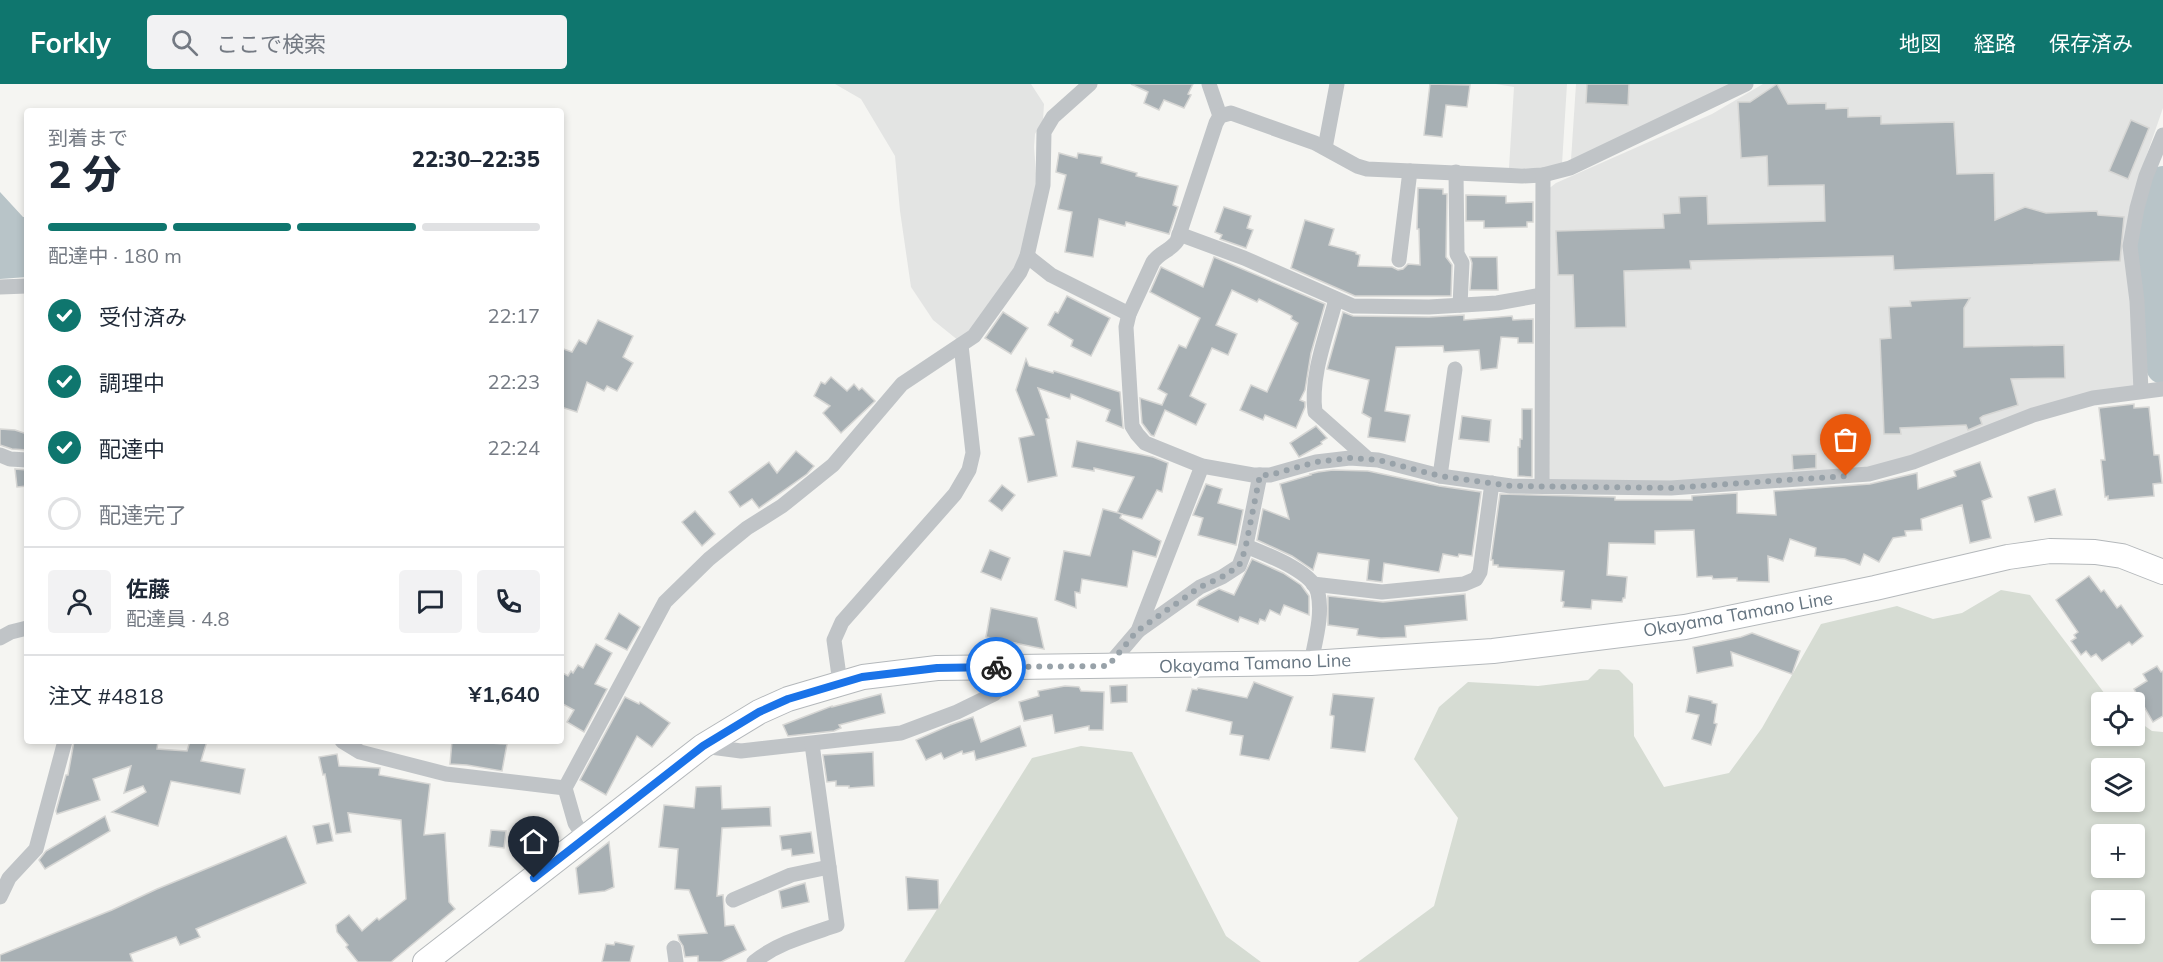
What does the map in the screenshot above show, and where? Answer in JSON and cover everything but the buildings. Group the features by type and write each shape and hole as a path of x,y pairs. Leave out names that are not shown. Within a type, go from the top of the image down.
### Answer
{"main road":[{"name":"Okayama Tamano Line","path":"425,962 703,746 759,712 788,699 862,677 937,668 1311,663 1493,651 1685,627 1875,588 2008,557 2050,551 2095,552 2122,556 2163,572"}],"street":[{"path":"585,838 575,822 565,788 665,602 709,559 747,528 782,506 833,465 902,384 974,336 1020,272 1027,256 1043,184 1044,132 1053,117 1090,84"},
{"path":"1209,84 1220,116"},
{"path":"1325,148 1337,84"},
{"path":"1746,84 1570,168 1543,175 1367,169 1325,148 1231,113 1220,116 1179,234 1172,248 1158,254 1129,314 1126,340 1132,426 1145,443 1202,466 1260,475 1270,475 1316,462 1350,458 1378,460 1440,476 1511,486 1671,488 1869,474 1913,462 2033,415 2093,398 2153,390 2130,246 2146,176 2163,135"},
{"path":"1399,260 1410,171"},
{"path":"1456,172 1457,254 1462,262 1460,305"},
{"path":"1542,486 1543,175"},
{"path":"1179,234 1244,258 1353,306 1429,307 1497,303 1542,295"},
{"path":"1027,256 1051,275 1129,314"},
{"path":"0,287 24,286"},
{"path":"1336,299 1318,370 1313,399 1315,412 1368,459"},
{"path":"840,683 834,640 842,622 956,494 969,470 973,453 961,345"},
{"path":"1440,476 1455,369"},
{"path":"0,455 10,459 24,460"},
{"path":"1137,631 1202,466"},
{"path":"1108,666 1137,631 1200,587 1239,566 1246,546 1260,475"},
{"path":"1313,584 1382,592 1464,584 1476,579 1480,572 1492,483"},
{"path":"1246,546 1285,563 1313,584 1318,592 1319,615 1311,663"},
{"path":"0,638 24,629"},
{"path":"703,746 741,751 901,733 957,712 994,694 1022,667"},
{"path":"0,897 9,878 36,849 64,744"},
{"path":"347,744 360,752 446,774 565,788"},
{"path":"754,962 764,954 790,941 837,925 812,744"},
{"path":"733,900 791,875 829,867"}],"shaded area":[{"path":"835,84 1031,84 1044,104 1043,120 1035,134 1037,187 1018,264 977,330 959,341 933,320 911,287 895,156 861,99"},
{"path":"1496,84 1567,84 1562,164 1545,168 1509,168 1514,87"},
{"path":"1576,84 1736,84 1571,160"},
{"path":"1763,84 2163,84 2163,108 2138,180 2130,216 2137,383 2130,389 1920,454 1849,472 1695,481 1547,483 1547,190 1556,183 1712,114"},
{"path":"0,192 24,217 24,277 0,279"},
{"path":"2001,590 2030,595 2103,692 2091,692 2091,746 2145,746 2145,726 2152,731 2163,732 2163,962 1358,962 1434,906 1458,818 1414,759 1439,707 1468,682 1538,686 1588,680 1599,669 1619,670 1633,684 1634,736 1664,787 1729,773 1762,728 1821,624 1897,606 1933,619 1962,613"},
{"path":"1081,746 1132,752 1226,936 1261,962 904,962 1032,758"}],"waterway":[{"path":"2163,183 2156,211 2151,249 2163,367"}],"way so far":[{"path":"996,667 1108,666 1137,631 1200,587 1239,566 1245,550 1260,475 1270,475 1316,462 1350,458 1378,460 1440,476 1511,486 1671,488 1846,476"}],"route":[{"path":"534,878 703,746 759,712 788,699 862,677 937,668 996,667"}]}
